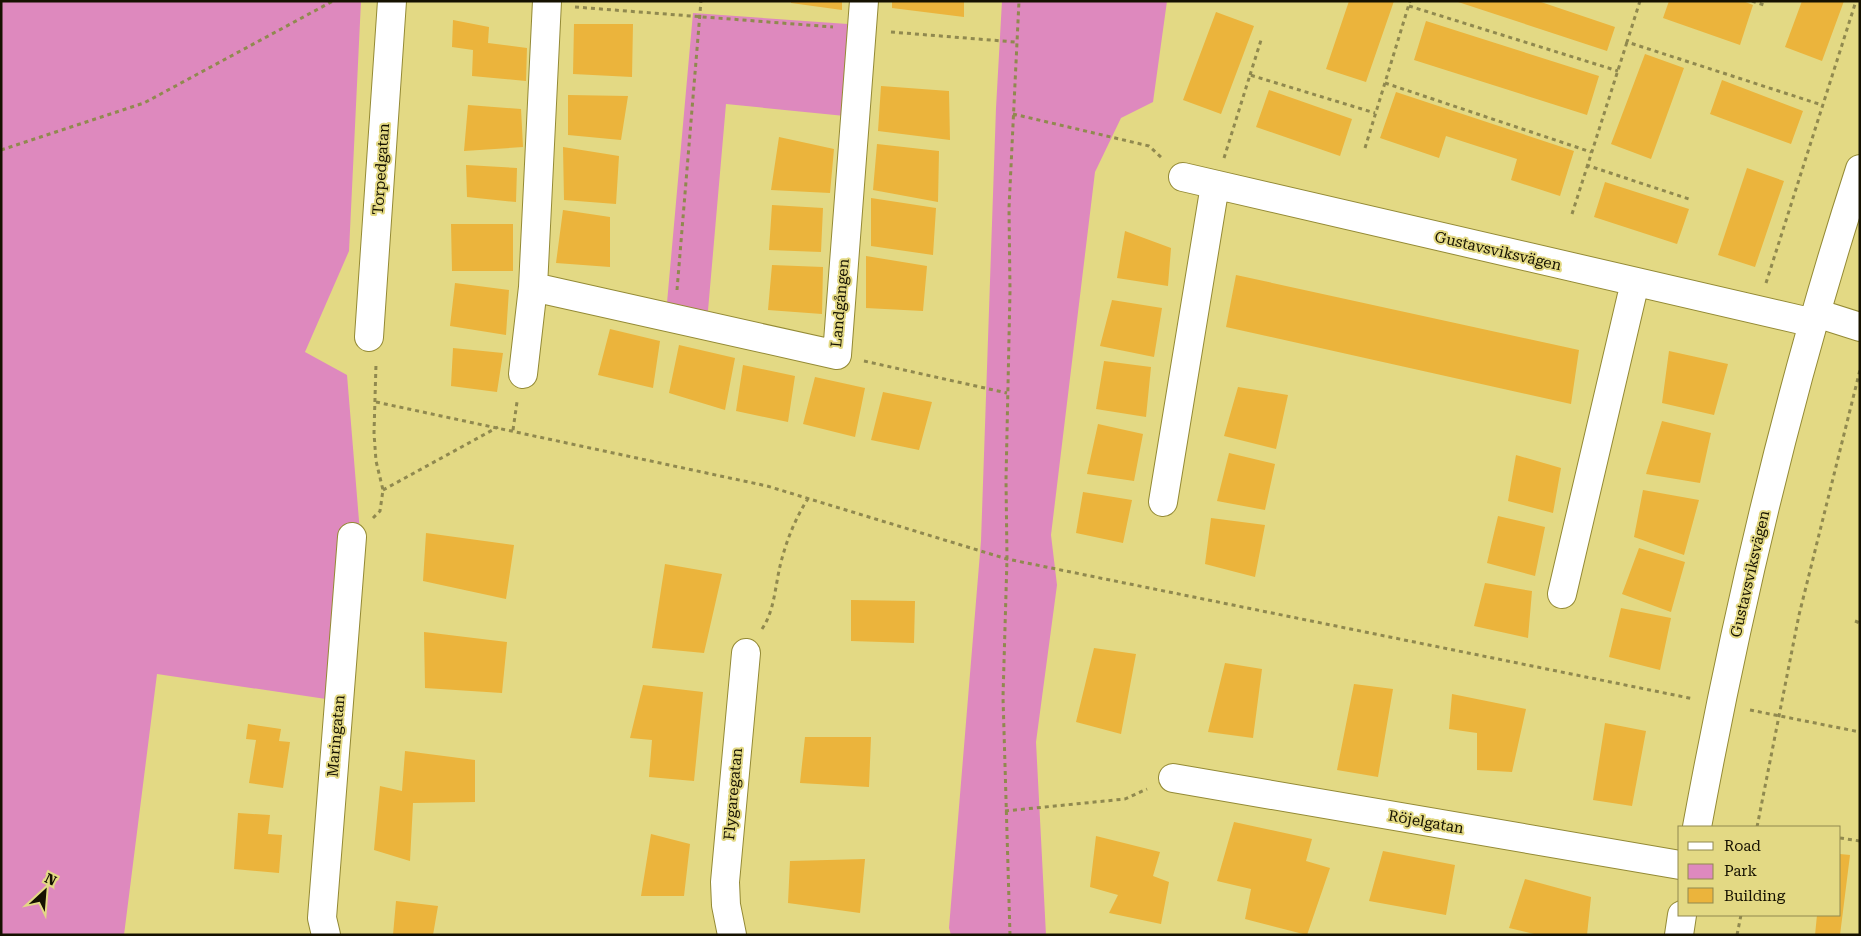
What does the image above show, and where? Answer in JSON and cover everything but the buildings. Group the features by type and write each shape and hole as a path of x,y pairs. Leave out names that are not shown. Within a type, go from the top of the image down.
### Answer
{"street":[{"name":"Torpedgatan","path":"369,337 392,1"},
{"name":"Landgången","path":"533,288 837,354 864,1"},
{"path":"523,374 533,288 547,3"},
{"name":"Gustavsviksvägen","path":"1696,826 1720,704 1782,439 1815,318 1860,169"},
{"name":"Gustavsviksvägen","path":"1183,177 1757,310 1815,318"},
{"path":"1162,502 1215,185"},
{"path":"1562,594 1635,282"},
{"path":"1815,318 1860,327"},
{"name":"Maringatan","path":"326,935 322,918 352,537"},
{"name":"Flygaregatan","path":"732,935 725,882 746,653"},
{"name":"Röjelgatan","path":"1173,778 1678,865"},
{"path":"1679,935 1682,916"}],"path":[{"path":"1,150 144,103 333,1"},
{"path":"675,320 701,1"},
{"path":"1010,935 1003,697 1007,559 1009,208 1015,42 1019,1"},
{"path":"1365,148 1410,1"},
{"path":"1572,214 1640,1"},
{"path":"1752,1 1764,5"},
{"path":"1757,310 1856,1"},
{"path":"547,3 700,19 862,29 1015,42"},
{"path":"1409,6 1618,71"},
{"path":"1215,185 1262,37"},
{"path":"1627,42 1822,105"},
{"path":"1250,75 1376,113"},
{"path":"1385,83 1591,152"},
{"path":"1013,114 1149,146 1183,177"},
{"path":"1586,166 1692,200"},
{"path":"352,537 380,511 383,490 376,461 374,433 376,360 369,337"},
{"path":"837,354 1007,393"},
{"path":"1757,826 1777,715 1823,511 1860,370"},
{"path":"376,402 498,426 767,486 1007,559 1860,732"},
{"path":"383,490 498,426"},
{"path":"746,653 770,618 784,552 793,526 809,498"},
{"path":"1855,621 1860,623"},
{"path":"1005,810 1125,799 1173,778"},
{"path":"1841,838 1860,841"},
{"path":"1737,935 1741,916"}],"green space":[{"path":"1,1 361,1 349,251 305,352 347,375 362,557 346,702 157,674 124,935 1,935"},
{"path":"1002,1 1167,1 1153,102 1121,118 1095,172 1051,535 1057,585 1036,742 1046,935 951,935 949,928 981,541 996,108"},
{"path":"693,13 862,25 855,117 726,104 707,322 666,314"}]}
